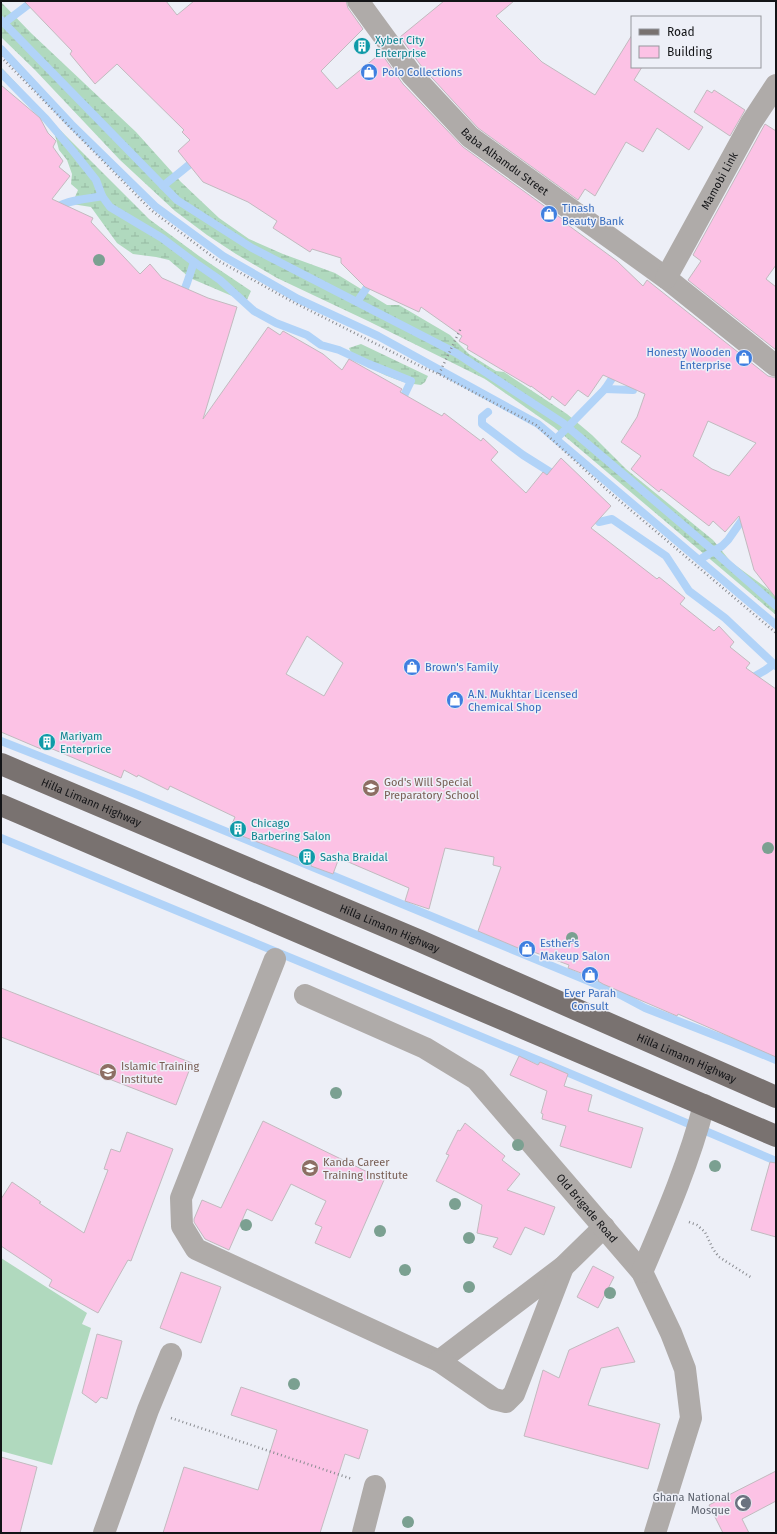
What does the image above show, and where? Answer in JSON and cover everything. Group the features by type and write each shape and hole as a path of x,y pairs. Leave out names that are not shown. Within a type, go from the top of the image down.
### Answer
{"main road":[{"name":"Hilla Limann Highway","path":"1,764 420,940 776,1097"},
{"path":"1,805 776,1136"}],"street":[{"name":"Baba Alhamdu Street","path":"358,1 412,75 470,137 666,278 776,366"},
{"name":"Mamobi Link","path":"666,278 751,123 776,85"},
{"path":"275,959 181,1198 182,1226 196,1249 439,1361 494,1399 506,1402 514,1394 563,1266"},
{"name":"Old Brigade Road","path":"305,995 425,1048 476,1079 642,1272 671,1333 685,1369 691,1418 655,1533"},
{"path":"642,1272 666,1215 698,1127 704,1105"},
{"path":"439,1361 563,1266 604,1227"},
{"path":"104,1533 148,1410 171,1354"},
{"path":"363,1533 375,1486"}],"path":[{"path":"1,57 151,210 217,260 293,302 422,367 439,374 536,425 607,490 776,633"},
{"path":"439,374 461,328"},
{"path":"666,1215 697,1225 705,1232 713,1249 719,1257 752,1278"},
{"path":"148,1410 375,1486"}],"green space":[{"path":"1,2 31,33 136,132 181,182 219,218 249,239 283,254 335,273 387,305 399,305 450,335 469,354 496,371 504,372 567,414 592,435 626,469 713,540 731,562 776,595 776,615 555,428 485,379 277,278 207,235 175,211 120,160 35,70 1,37"},
{"path":"1,67 52,122 149,219 199,256 251,291 246,302 190,278 169,260 133,254 117,243 91,207 72,204 78,190 71,184 72,174 67,160 59,150 55,135 44,120 1,75"},
{"path":"361,344 428,376 425,382 421,385 403,382 354,359 349,348"},
{"path":"1,1258 87,1313 82,1324 91,1328 52,1465 1,1451"}],"building":[{"path":"24,1 166,1 177,15 194,1 346,1 348,8 363,29 321,71 337,89 381,53 403,84 463,147 617,261 643,286 647,280 768,376 776,378 776,598 754,570 739,516 725,532 713,521 709,526 661,489 659,492 631,469 641,456 621,442 637,417 645,394 603,375 588,397 578,390 565,406 552,396 550,400 531,386 467,349 468,346 459,341 462,336 421,307 419,312 365,287 341,263 341,258 312,249 310,252 273,228 277,221 248,202 203,182 178,151 190,140 182,132 184,130 117,64 95,84 70,54 72,51","holes":["708,421 756,443 729,476 712,469 693,456"]},
{"path":"444,1 514,1 496,16 542,62 595,95 631,37 631,68 641,68 634,80 703,127 689,150 657,128 643,152 626,142 595,196 585,189 578,200 478,128 422,67 400,37"},
{"path":"1,85 40,118 48,133 56,141 53,147 63,161 59,167 70,176 52,199 93,218 91,222 140,274 150,264 162,278 208,298 237,307 203,419 268,327 280,335 283,331 323,354 342,370 349,359 402,389 400,392 442,416 444,413 481,441 483,438 498,452 491,460 526,493 543,472 547,475 561,458 611,506 591,528 657,579 659,577 685,598 680,604 714,631 719,626 734,642 730,647 750,663 746,668 776,689 776,1057 678,1014 677,1016 603,984 598,981 599,980 568,968 569,965 531,951 530,953 478,931 501,867 493,865 494,857 445,848 429,909 405,901 409,888 339,858 333,874 311,866 312,863 229,831 235,817 170,786 168,790 138,775 137,777 124,770 121,778 43,745 41,749 1,732","holes":["307,636 343,663 324,696 286,674"]},
{"path":"707,90 712,93 714,90 745,110 730,136 694,112"},
{"path":"765,124 776,131 776,265 766,279 776,287 776,350 688,280 701,261 693,255"},
{"path":"1,988 192,1063 176,1105 1,1037"},
{"path":"519,1056 538,1065 540,1062 568,1074 564,1086 592,1095 588,1111 643,1128 631,1168 560,1146 566,1126 542,1119 543,1114 541,1113 547,1091 510,1075"},
{"path":"263,1121 384,1180 350,1258 315,1243 322,1227 315,1224 326,1201 291,1184 272,1221 247,1209 229,1250 205,1239 194,1222 202,1200 221,1208"},
{"path":"465,1123 505,1156 502,1160 520,1174 507,1190 555,1207 544,1235 525,1227 511,1255 493,1247 498,1238 477,1233 482,1205 436,1181 449,1155 446,1154 458,1130 460,1131"},
{"path":"127,1132 173,1149 131,1261 128,1260 98,1313 49,1286 52,1280 1,1246 1,1199 12,1182 41,1202 39,1203 84,1233 108,1170 104,1169 111,1149 120,1152"},
{"path":"770,1162 776,1163 776,1237 751,1230"},
{"path":"593,1266 614,1277 598,1308 577,1297"},
{"path":"181,1272 221,1287 201,1343 160,1328"},
{"path":"618,1327 635,1362 601,1368 588,1405 660,1424 648,1469 524,1436 543,1370 559,1378 569,1350"},
{"path":"97,1334 122,1341 107,1399 101,1397 96,1403 82,1393"},
{"path":"241,1387 368,1430 359,1459 345,1454 320,1533 163,1533 184,1467 258,1490 277,1430 231,1415"},
{"path":"1,1457 37,1467 20,1533 1,1533"},
{"name":"Ghana National Mosque","path":"776,1471 776,1501 742,1519 749,1533 723,1533 709,1505"}],"waterway":[{"path":"4,23 33,1"},
{"path":"1,20 177,200 252,248 456,353 563,423 776,606"},
{"path":"1,49 71,124 156,207 223,256 298,299 378,336 538,424 776,625"},
{"path":"1,73 46,119 73,151 96,180 102,196 110,207 162,238 220,280 254,311 276,323 307,335 321,345 339,350 411,381 400,404"},
{"path":"163,186 197,158"},
{"path":"54,210 69,202 102,196"},
{"path":"181,298 194,262"},
{"path":"357,302 372,280"},
{"path":"556,439 605,389 617,371"},
{"path":"605,389 633,390"},
{"path":"488,412 482,417 482,424 523,455 558,477"},
{"path":"699,560 722,546 747,513"},
{"path":"591,514 599,522 612,519 666,556 689,591 725,618 776,666"},
{"path":"748,682 773,664"},
{"path":"1,741 133,793 615,992 645,1008 776,1060"},
{"path":"1,838 550,1065 776,1161"}],"place":[{"name":"Xyber City Enterprise","path":"362,46"},
{"name":"Polo Collections","path":"369,72"},
{"name":"Tinash Beauty Bank","path":"549,214"},
{"name":"Honesty Wooden Enterprise","path":"744,358"},
{"name":"Brown's Family","path":"412,667"},
{"name":"A.N. Mukhtar Licensed Chemical Shop","path":"455,700"},
{"name":"Mariyam Enterprice","path":"47,742"},
{"name":"God's Will Special Preparatory School","path":"371,788"},
{"name":"Chicago Barbering Salon","path":"238,829"},
{"name":"Sasha Braidal","path":"307,857"},
{"name":"Esther's Makeup Salon","path":"527,949"},
{"name":"Ever Parah Consult","path":"590,975"},
{"name":"Islamic Training Institute","path":"108,1072"},
{"name":"Kanda Career Training Institute","path":"310,1168"},
{"name":"Ghana National Mosque","path":"743,1503"}]}
